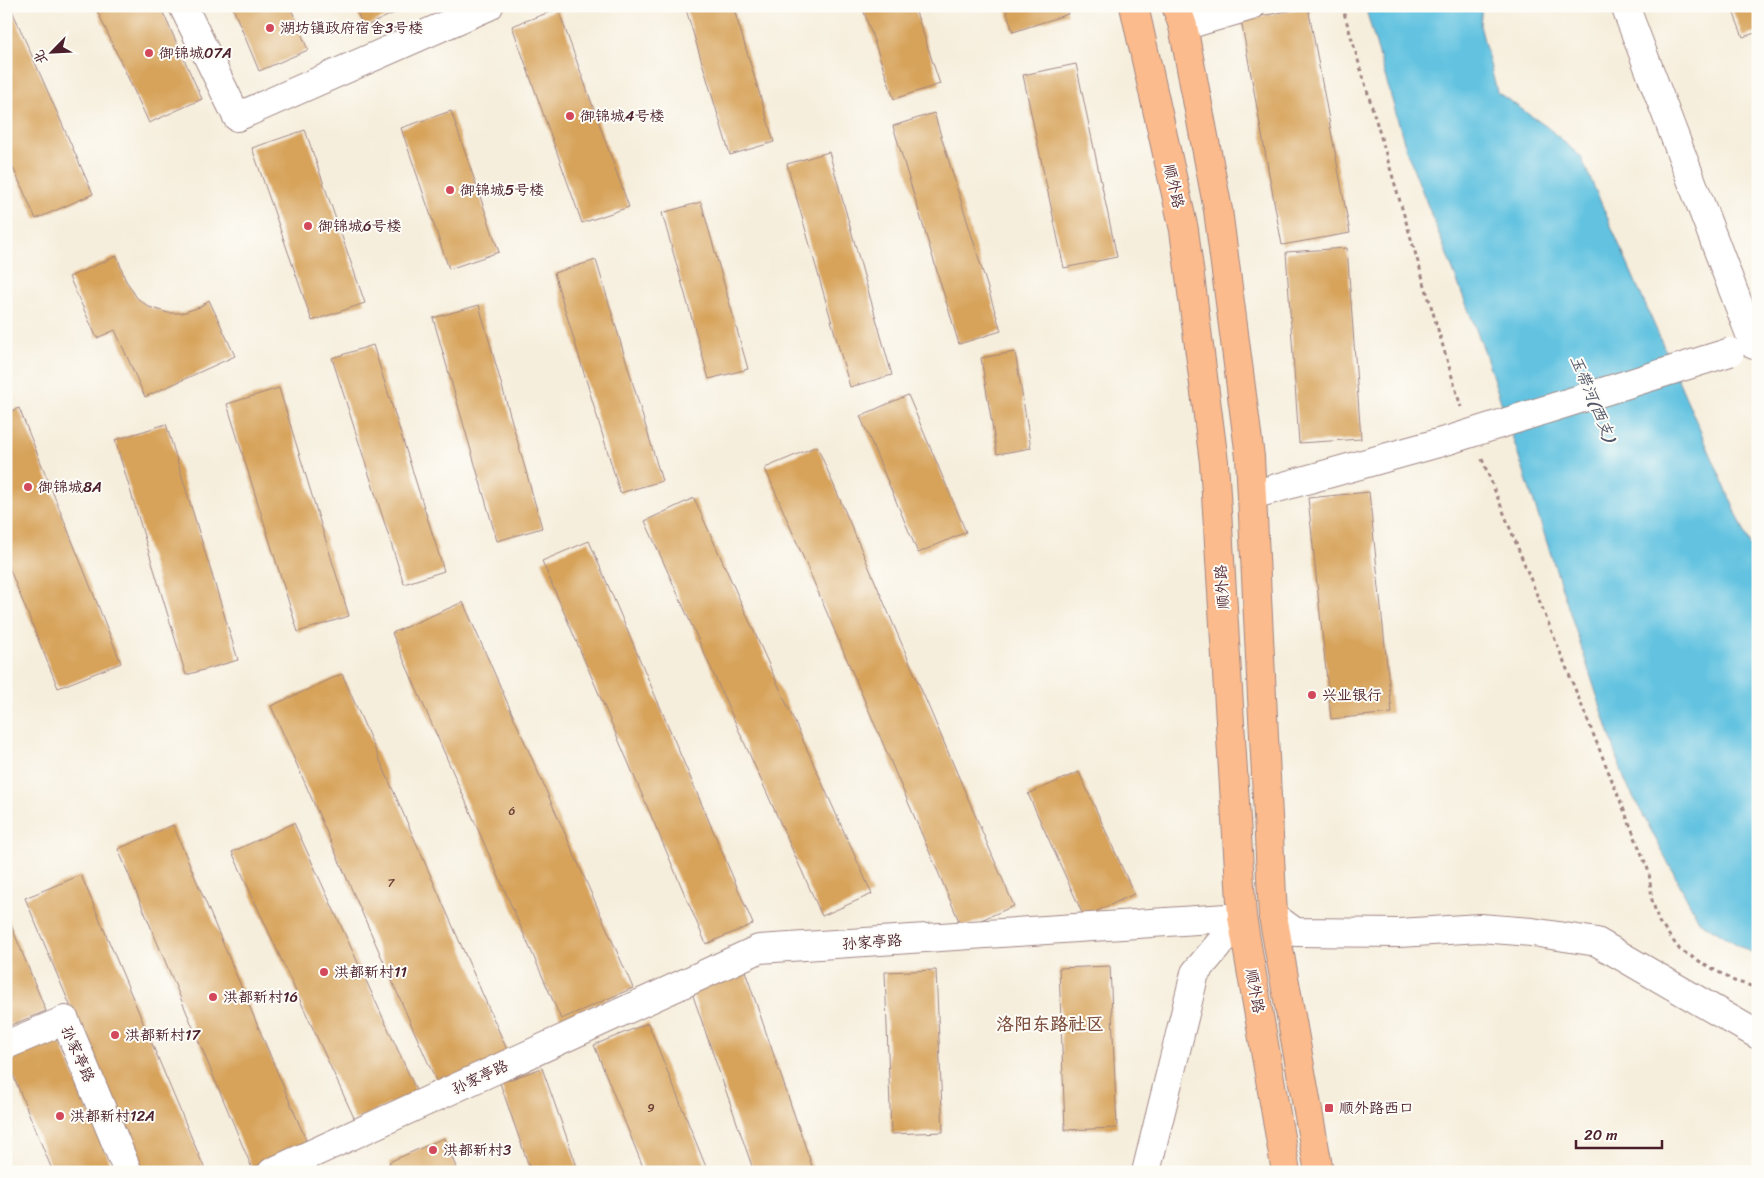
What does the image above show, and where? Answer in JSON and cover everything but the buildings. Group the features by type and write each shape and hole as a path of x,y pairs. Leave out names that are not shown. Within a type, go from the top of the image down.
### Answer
{"main road":[{"name":"顺外路","path":"1134,6 1184,230 1214,462 1242,917 1286,1172"},
{"name":"顺外路","path":"1180,16 1218,210 1248,438 1273,916 1319,1172"}],"street":[{"path":"183,6 237,117 489,6"},
{"path":"1180,16 1251,6"},
{"path":"1252,495 1449,440 1747,347 1625,6"},
{"path":"1273,916 1295,932 1398,932 1480,928 1532,932 1597,942 1758,1035"},
{"path":"1146,1172 1196,973 1242,917"},
{"name":"孙家亭路","path":"272,1172 759,949 1242,917"},
{"name":"孙家亭路","path":"6,1046 65,1020 128,1172"}],"path":[{"path":"1342,6 1462,409"},
{"path":"1480,452 1649,872 1652,900 1659,922 1680,950 1734,982 1758,988"}],"water":[{"name":"玉带河(西支)","path":"1365,6 1482,6 1480,25 1497,92 1547,127 1581,157 1758,563 1758,954 1748,951 1699,921 1625,781 1484,350 1407,152"}],"place":[{"name":"湖坊镇政府宿舍3号楼","path":"270,28"},
{"name":"御锦城07A","path":"149,53"},
{"name":"御锦城4号楼","path":"570,116"},
{"name":"御锦城5号楼","path":"450,190"},
{"name":"御锦城6号楼","path":"308,226"},
{"name":"御锦城8A","path":"28,487"},
{"name":"兴业银行","path":"1312,695"},
{"name":"洪都新村11","path":"324,972"},
{"name":"洪都新村16","path":"213,997"},
{"name":"洪都新村17","path":"115,1035"},
{"name":"顺外路西口","path":"1329,1108"},
{"name":"洪都新村12A","path":"60,1116"},
{"name":"洪都新村3","path":"433,1150"}],"district":[{"name":"洛阳东路社区","path":"1050,1024"}]}
